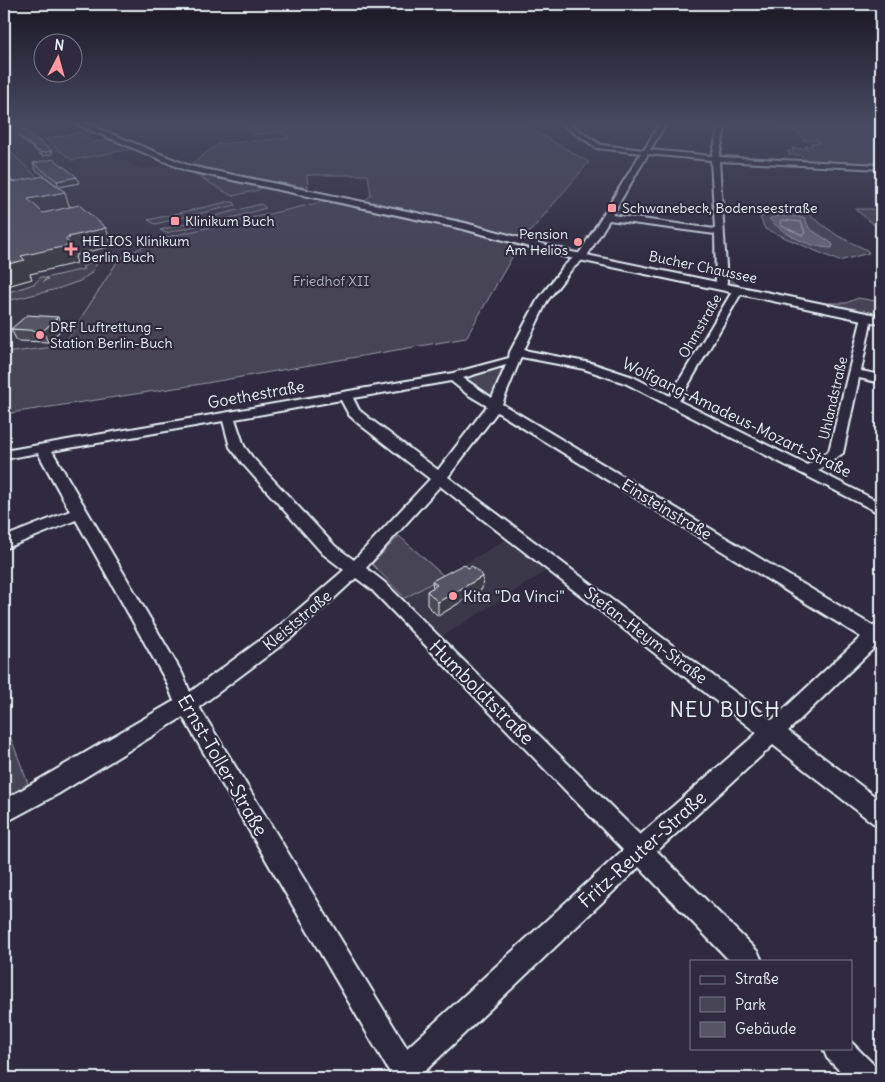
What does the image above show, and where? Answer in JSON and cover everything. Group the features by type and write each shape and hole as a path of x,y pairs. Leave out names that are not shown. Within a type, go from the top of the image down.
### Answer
{"main road":[{"name":"Bucher Chaussee","path":"215,173 464,226 580,257 881,320"}],"street":[{"name":"Kleiststraße","path":"4,812 42,793 212,688 307,614 356,569 440,478 495,404 514,356 539,306 547,293 584,254 633,173"},
{"path":"716,173 721,286"},
{"path":"606,218 719,232"},
{"name":"Ohmstraße","path":"672,401 678,394 738,290"},
{"name":"Uhlandstraße","path":"808,471 836,453 867,317"},
{"name":"Goethestraße","path":"4,455 454,377 476,372 514,356"},
{"name":"Wolfgang-Amadeus-Mozart-Straße","path":"514,356 587,366 629,380 881,508"},
{"path":"855,373 881,379"},
{"name":"Einsteinstraße","path":"454,377 457,382 879,635"},
{"name":"Stefan-Heym-Straße","path":"345,396 354,412 364,421 881,815"},
{"name":"Humboldtstraße","path":"228,417 237,447 329,550 378,586 748,960"},
{"name":"Ernst-Toller-Straße","path":"45,448 45,452 271,849 407,1074"},
{"path":"4,543 80,513"},
{"name":"Fritz-Reuter-Straße","path":"407,1074 639,851 879,635"},
{"path":"839,1050 867,1078"}],"shaded area":[{"name":"HELIOS Klinikum Berlin Buch","path":"4,173 209,173 331,200 158,239 119,259 63,346 4,353"},
{"path":"507,539 548,570 443,636 405,598"}],"green space":[{"path":"4,173 33,173 89,221 4,238"},
{"path":"201,173 262,187 259,190 232,196 195,174"},
{"path":"234,173 579,173 524,239 460,220 364,201 371,195 368,175 307,175 308,188"},
{"name":"Friedhof XII","path":"331,200 451,226 519,245 466,338 195,385 4,414 4,353 63,346 119,259 158,239"},
{"path":"234,202 236,205 155,224 148,220"},
{"path":"261,204 266,208 166,233 160,230"},
{"path":"855,209 881,209 881,227 878,228"},
{"path":"802,210 838,236 867,250 869,253 839,261 765,229 760,217"},
{"path":"99,256 101,257 91,273 80,281 57,289 11,300 6,293 34,284 42,276 45,280 43,282 48,279 45,278 84,269 82,267"},
{"path":"727,277 738,285 824,303 846,303 858,298 881,302 881,316 727,283"},
{"path":"500,366 505,369 492,397 456,378"},
{"path":"399,536 444,576 405,598 372,564"},
{"path":"4,720 29,786 4,799"}],"water":[{"path":"789,215 805,218 809,228 833,244 832,248 815,246 798,240 769,219 775,216"}],"building":[{"path":"47,173 73,173 77,177 57,181"},
{"path":"4,174 13,182 44,176 65,192 28,199 43,213 79,205 106,228 68,237 70,238 65,239 71,245 21,256 25,260 4,265 4,232 7,231 4,227"},
{"path":"27,315 58,317 43,331 11,329"},
{"path":"464,564 468,568 472,566 483,576 438,602 427,591 437,585 432,581"}],"place":[{"name":"Schwanebeck, Bodenseestraße","path":"612,208"},
{"name":"Klinikum Buch","path":"175,221"},
{"name":"Pension Am Helios","path":"578,242"},
{"name":"HELIOS Klinikum Berlin Buch","path":"71,249"},
{"name":"DRF Luftrettung – Station Berlin-Buch","path":"40,335"},
{"name":"Kita \"Da Vinci\"","path":"453,596"}],"district":[{"name":"NEU BUCH","path":"725,710"}]}
